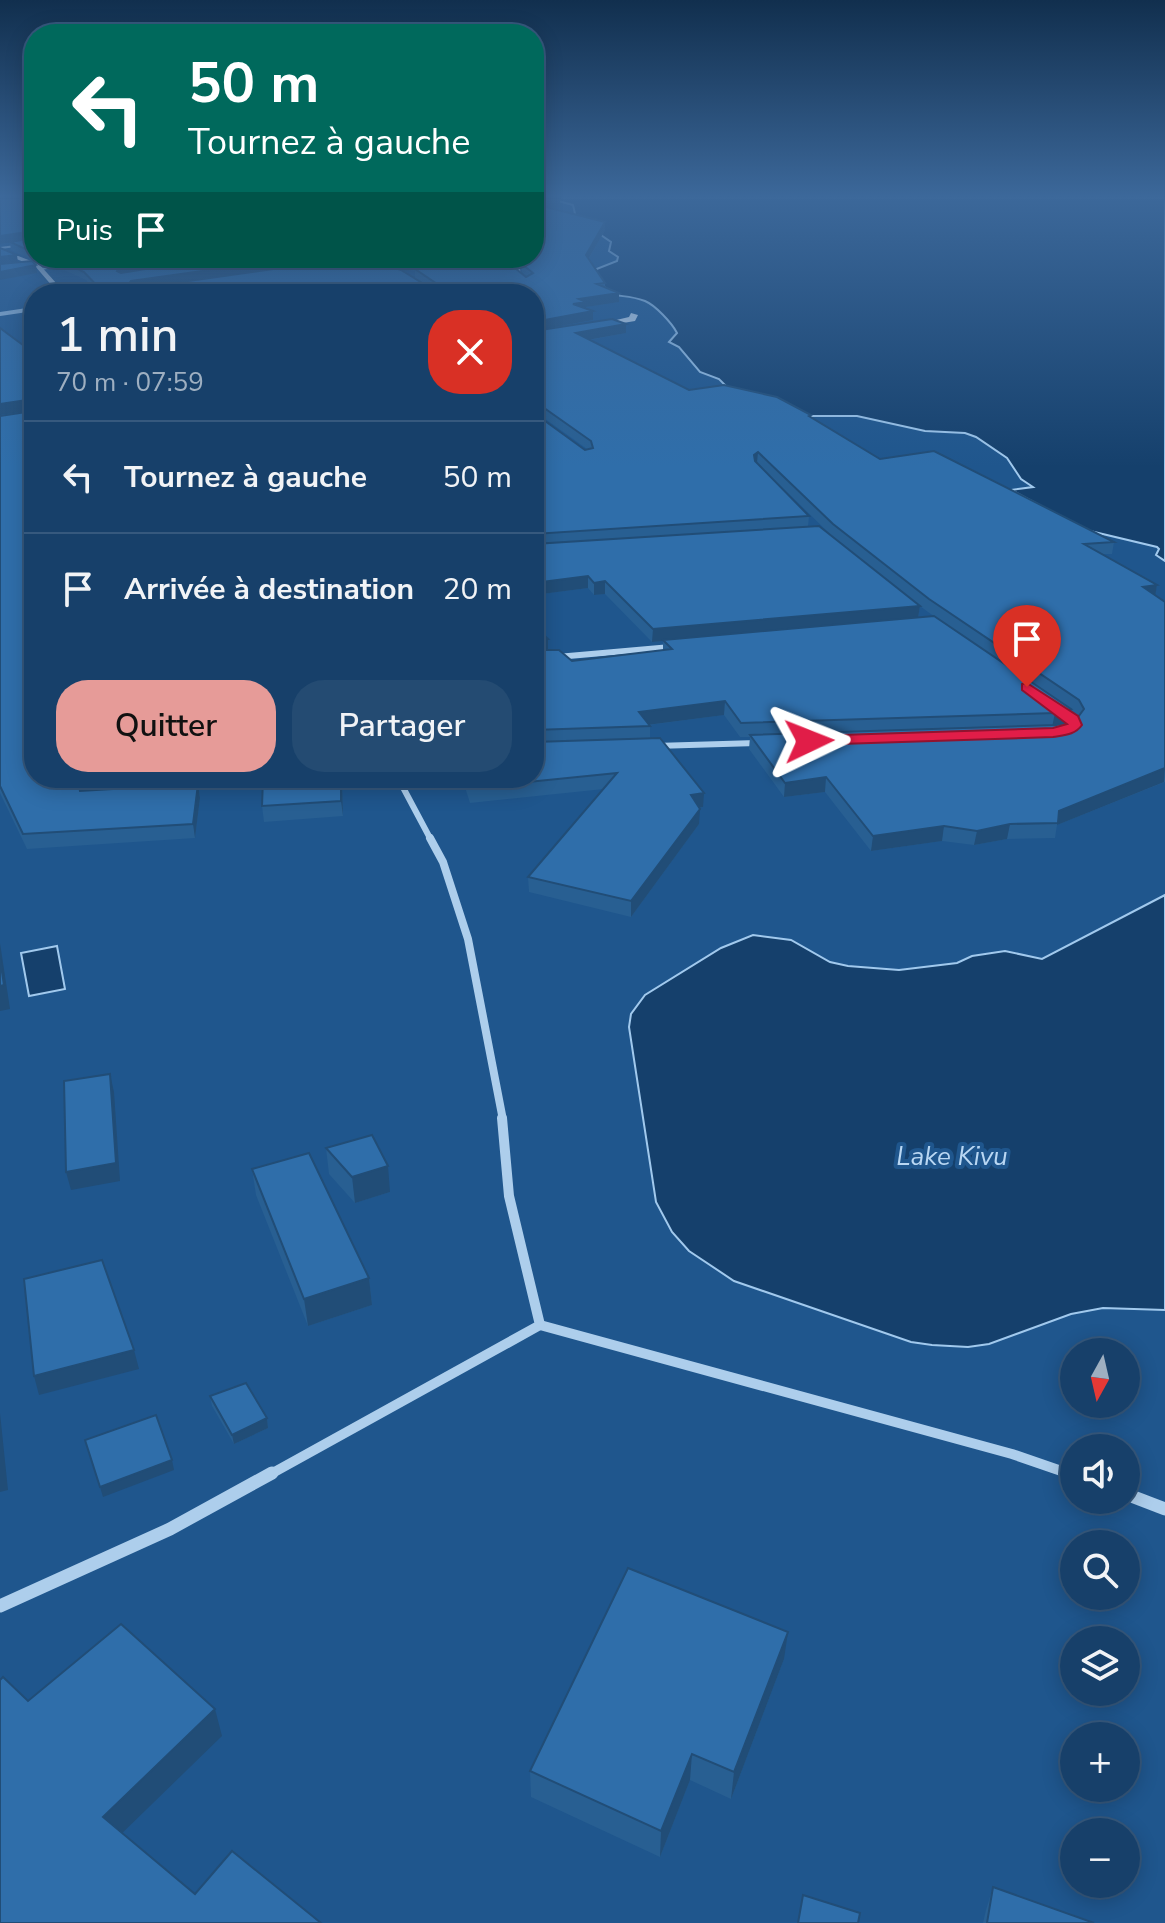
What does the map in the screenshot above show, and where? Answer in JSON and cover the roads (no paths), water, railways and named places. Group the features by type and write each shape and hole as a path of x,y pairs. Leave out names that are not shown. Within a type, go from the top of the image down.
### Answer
{"street":[{"path":"0,314 24,310"},
{"path":"590,323 632,319 634,315"},
{"path":"549,658 673,646"},
{"path":"644,746 770,742"},
{"path":"403,788 443,862 468,939 502,1112 509,1196 540,1325"},
{"path":"0,1606 170,1529 540,1325 1012,1454 1060,1470"},
{"path":"1140,1499 1165,1509"}],"water":[{"path":"605,288 1165,288 1165,561 1156,555 1157,547 1086,530 1011,490 1033,487 1021,479 1007,458 976,437 965,433 925,431 857,416 797,416 742,402 719,379 700,372 679,347 669,342 677,333 654,306 635,298 615,295"},
{"name":"Lake Kivu","path":"1165,895 1165,1310 1103,1308 1071,1314 989,1344 968,1347 911,1342 734,1281 689,1251 672,1232 656,1202 629,1027 631,1014 645,995 721,948 753,935 791,940 830,962 848,966 899,970 957,963 972,956 1005,951 1042,959"},
{"path":"57,946 65,989 29,996 21,953"}]}
